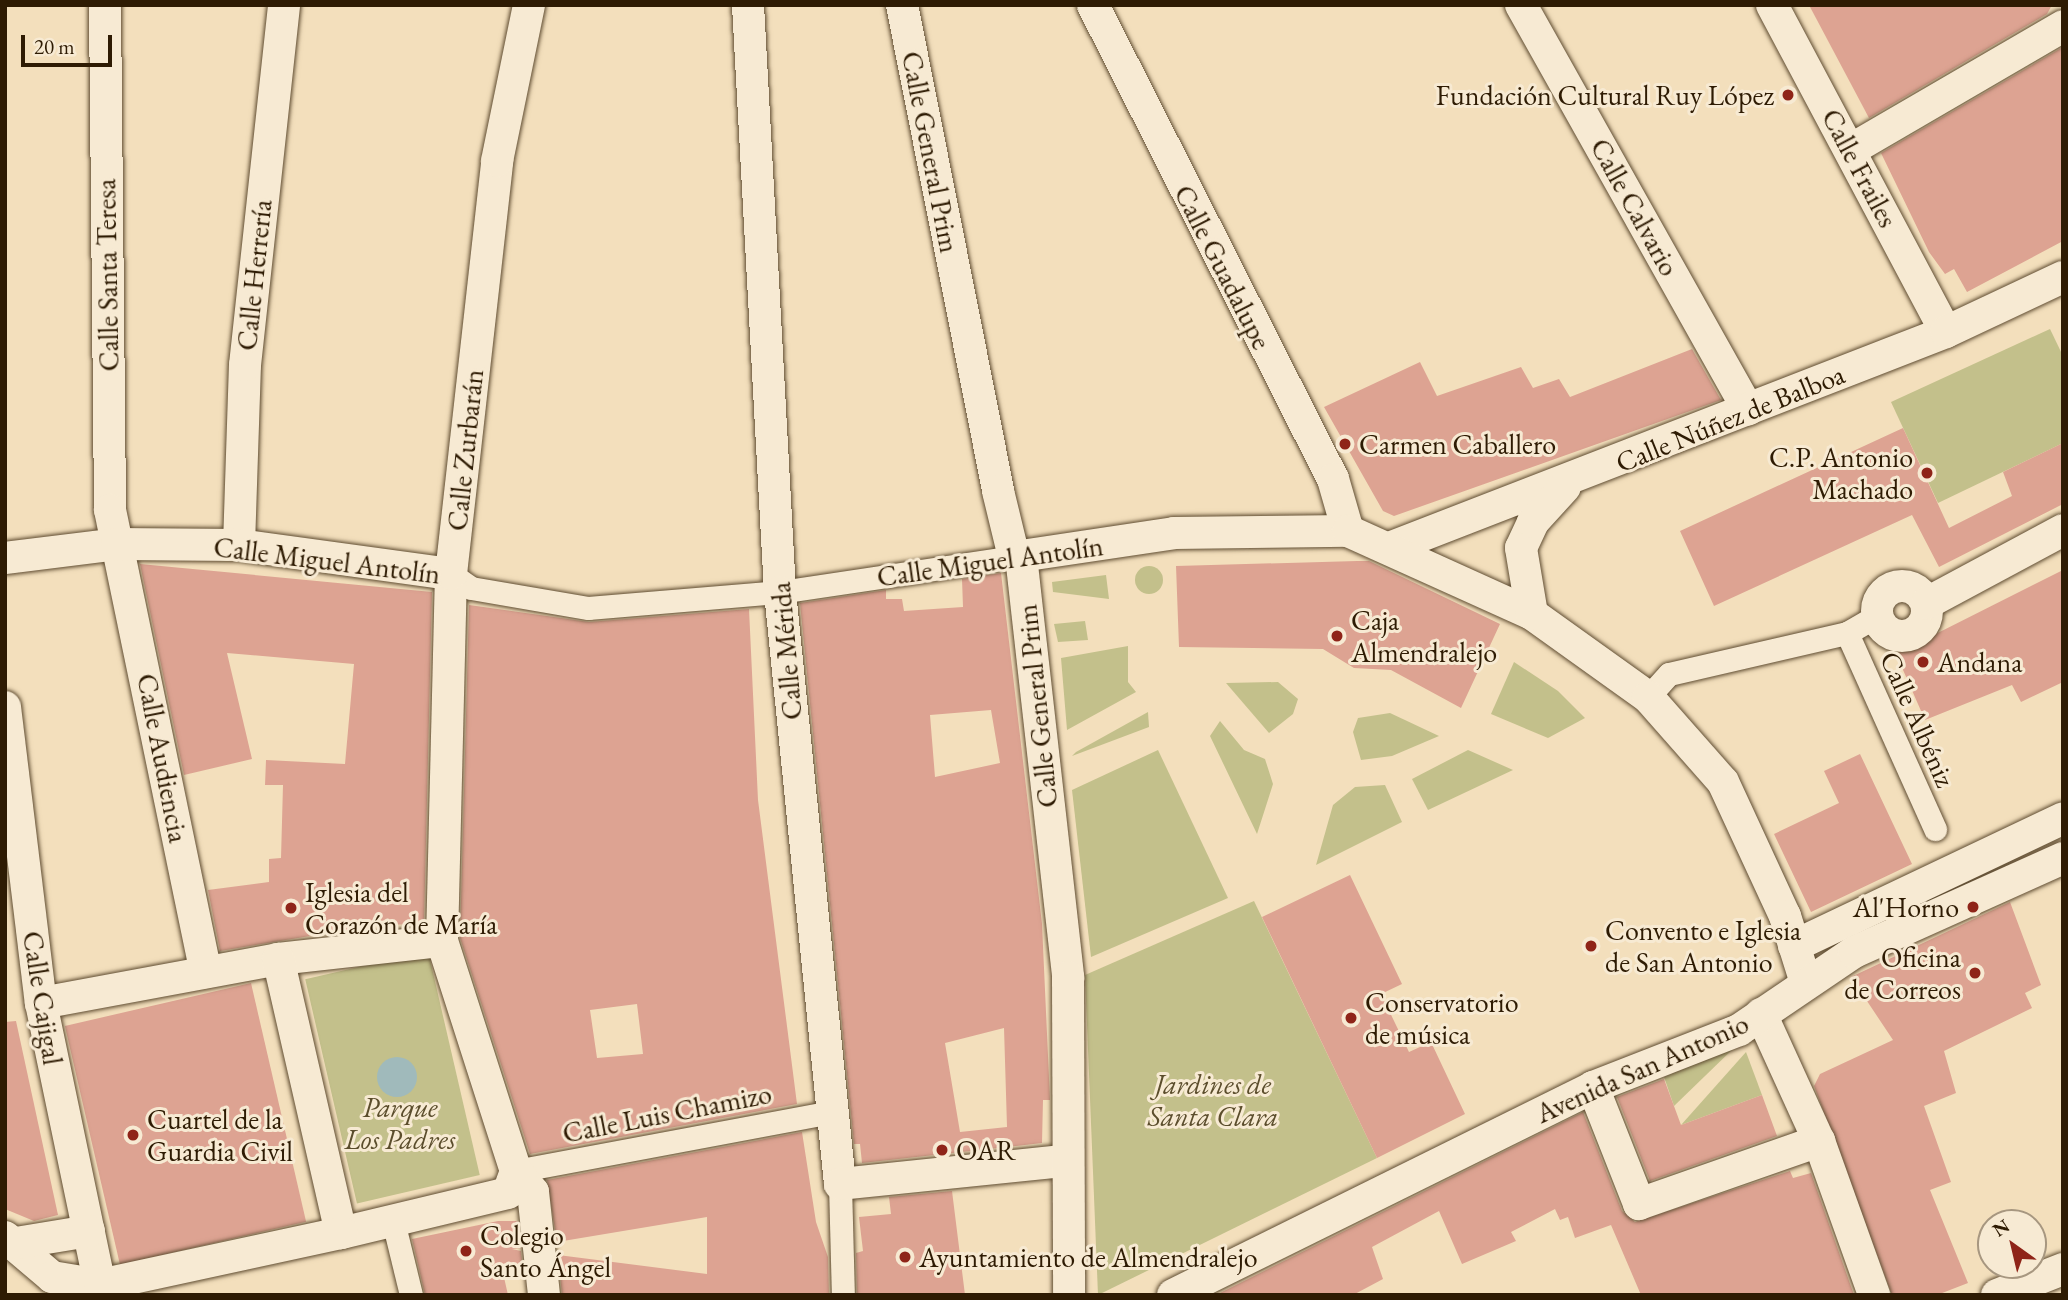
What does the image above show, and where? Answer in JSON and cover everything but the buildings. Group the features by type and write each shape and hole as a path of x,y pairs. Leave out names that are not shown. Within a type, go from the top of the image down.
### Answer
{"street":[{"name":"Calle Santa Teresa","path":"105,5 110,510 117,544"},
{"name":"Calle Herrería","path":"239,545 245,365 284,5"},
{"name":"Calle Zurbarán","path":"529,5 497,161 451,574 442,941 516,1171 533,1192 544,1295"},
{"name":"Calle Mérida","path":"748,5 780,592 830,1112 840,1184 843,1295"},
{"name":"Calle General Prim","path":"902,5 998,491 1012,550 1021,556 1068,977 1064,1161 1069,1295"},
{"name":"Calle Guadalupe","path":"1093,5 1333,479 1348,531"},
{"name":"Calle Calvario","path":"1521,5 1748,410"},
{"name":"Calle Frailes","path":"1772,5 1852,149 1946,332"},
{"path":"1852,149 2063,26"},
{"name":"Calle Núñez de Balboa","path":"1392,547 1574,480 1946,332 2063,277"},
{"path":"1532,614 1521,548 1547,503 1574,480"},
{"path":"1648,696 1669,674 1847,633 1877,615 1887,632 1908,636 1924,623 1927,603 2063,530"},
{"name":"Calle Miguel Antolín","path":"5,558 21,551 117,544 239,545 451,574 471,588 588,608 780,592 1174,533 1348,531 1392,547 1532,614 1648,696 1723,782 1794,946"},
{"name":"Calle Audiencia","path":"117,544 206,972"},
{"name":"Calle Albéniz","path":"1847,633 1935,829"},
{"name":"Calle Cajigal","path":"5,708 12,824 41,1003 100,1285"},
{"path":"1805,980 1794,946 1950,862 2063,818"},
{"name":"Avenida San Antonio","path":"1174,1295 1593,1087 1739,1030 1805,980 1968,901 2063,859"},
{"path":"1950,862 1968,901"},
{"path":"41,1003 278,959 442,941"},
{"path":"278,959 341,1233"},
{"path":"1761,1014 1819,1141 1874,1295"},
{"path":"1593,1087 1639,1204 1819,1141"},
{"name":"Calle Luis Chamizo","path":"516,1171 830,1112"},
{"path":"840,1184 1064,1161"},
{"path":"11,1240 55,1286 100,1285 496,1198 514,1186 516,1171"},
{"path":"393,1221 411,1295"},
{"path":"11,1240 89,1231"},
{"path":"1997,1295 2063,1269"}],"green space":[{"path":"2050,329 2063,356 2063,443 1938,503 1891,402"},
{"path":"1149,566 1159,570 1163,580 1159,590 1149,594 1139,590 1135,580 1139,570"},
{"path":"1106,575 1109,599 1053,592 1052,582"},
{"path":"1085,621 1088,640 1058,642 1054,624"},
{"path":"1128,646 1128,682 1136,692 1067,730 1061,658"},
{"path":"1514,662 1558,691 1585,718 1548,738 1491,714"},
{"path":"1278,682 1298,699 1293,714 1269,733 1226,683"},
{"path":"1148,712 1149,727 1072,756 1076,752"},
{"path":"1390,713 1439,736 1392,756 1361,760 1353,732 1358,718"},
{"path":"1220,721 1244,750 1265,759 1273,784 1257,834 1210,736"},
{"path":"1158,750 1228,898 1091,957 1072,790"},
{"path":"1468,750 1513,770 1428,810 1412,779"},
{"path":"1385,785 1402,822 1316,865 1333,805 1355,787"},
{"name":"Jardines de Santa Clara","path":"1254,901 1377,1158 1098,1295 1085,975"},
{"name":"Parque Los Padres","path":"428,951 480,1175 357,1203 305,979"},
{"path":"1736,1046 1674,1106 1664,1077"},
{"path":"1746,1052 1762,1095 1681,1125"}],"water":[{"path":"397,1057 405,1058 411,1063 416,1069 416,1085 411,1091 405,1096 397,1097 389,1096 383,1091 378,1085 377,1077 378,1069 383,1063 389,1058"}],"place":[{"name":"Fundación Cultural Ruy López","path":"1788,95"},
{"name":"Carmen Caballero","path":"1345,444"},
{"name":"C.P. Antonio Machado","path":"1927,473"},
{"name":"Caja Almendralejo","path":"1337,636"},
{"name":"Andana","path":"1923,662"},
{"name":"Al'Horno","path":"1973,907"},
{"name":"Iglesia del Corazón de María","path":"291,908"},
{"name":"Convento e Iglesia de San Antonio","path":"1591,946"},
{"name":"Oficina de Correos","path":"1975,973"},
{"name":"Conservatorio de música","path":"1351,1018"},
{"name":"Cuartel de la Guardia Civil","path":"133,1135"},
{"name":"OAR","path":"942,1150"},
{"name":"Colegio Santo Ángel","path":"466,1251"},
{"name":"Ayuntamiento de Almendralejo","path":"905,1257"}]}
